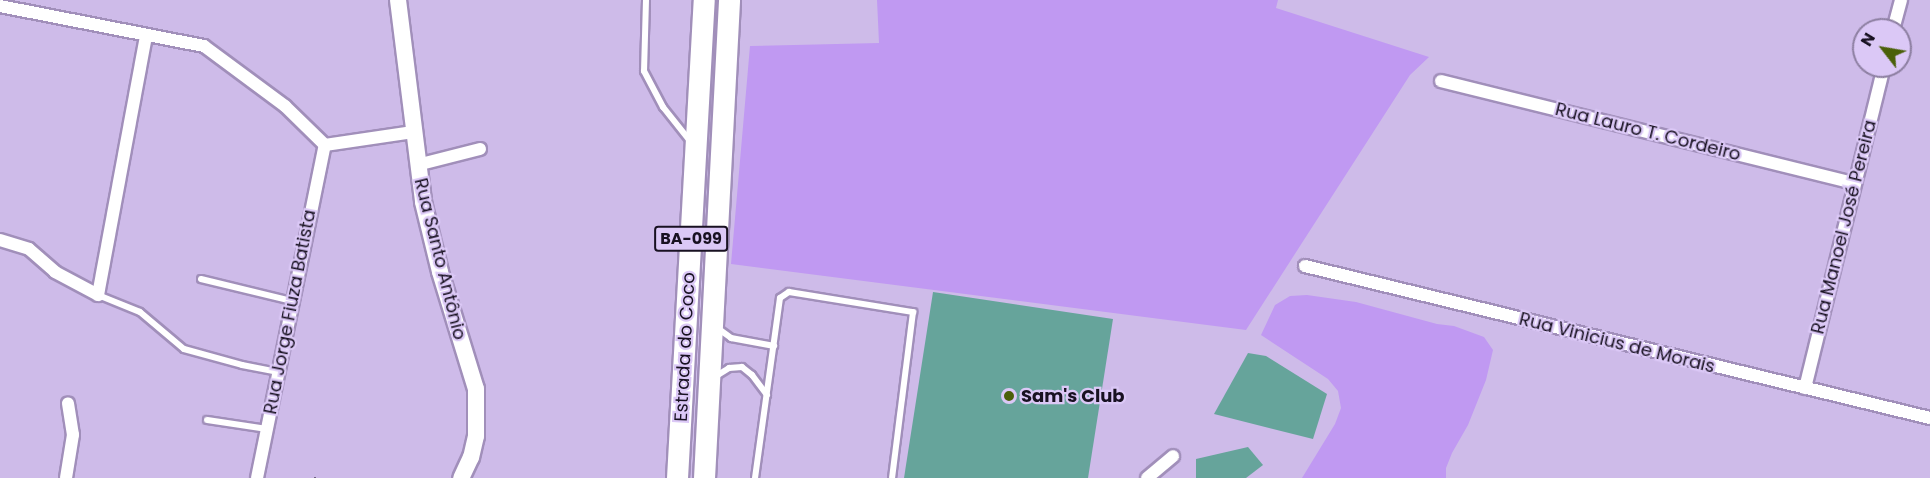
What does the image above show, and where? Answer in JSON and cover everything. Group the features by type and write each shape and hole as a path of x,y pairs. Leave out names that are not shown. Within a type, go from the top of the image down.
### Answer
{"highway":[{"name":"Estrada do Coco","path":"677,478 704,0"},
{"name":"Estrada do Coco","path":"704,478 729,0"}],"street":[{"name":"Rua Santo Antônio","path":"398,0 417,165 440,272 476,389 476,436 471,457 461,478"},
{"path":"1896,18 1901,0"},
{"path":"0,6 146,35 185,40 215,52 285,106 325,145 413,132"},
{"path":"0,240 29,249 55,272 98,295 146,35"},
{"name":"Rua Manoel José Pereira","path":"1805,388 1881,78"},
{"name":"Rua Lauro T. Cordeiro","path":"1441,81 1854,183"},
{"name":"Rua Jorge Fiuza Batista","path":"257,478 325,145"},
{"path":"417,165 480,149"},
{"name":"Rua Vinicius de Morais","path":"1305,266 1930,418"},
{"path":"66,478 73,435 68,403"},
{"path":"1147,478 1173,456"}],"lane":[{"path":"646,0 644,71 663,107 696,148"},
{"path":"201,279 292,301"},
{"path":"755,478 780,298 785,292 913,312 892,478"},
{"path":"98,295 140,312 184,349 278,372"},
{"path":"713,325 731,338 774,346"},
{"path":"710,380 729,368 742,367 752,375 767,395"},
{"path":"207,420 267,429"}],"shaded area":[{"path":"877,0 1278,0 1276,8 1429,57 1410,75 1246,330 731,264 750,46 879,43"},
{"path":"1307,295 1356,302 1437,324 1454,326 1484,337 1493,350 1486,380 1468,425 1452,453 1446,468 1446,478 1302,478 1335,424 1341,408 1338,391 1328,379 1261,335 1275,305 1290,296"}],"building":[{"name":"Sam's Club","path":"933,292 1113,319 1088,478 904,478"},
{"path":"1248,353 1266,356 1327,394 1313,439 1214,414"},
{"path":"1248,447 1263,465 1246,478 1196,478 1196,459"}],"place":[{"name":"Sam's Club","path":"1009,396"}]}
